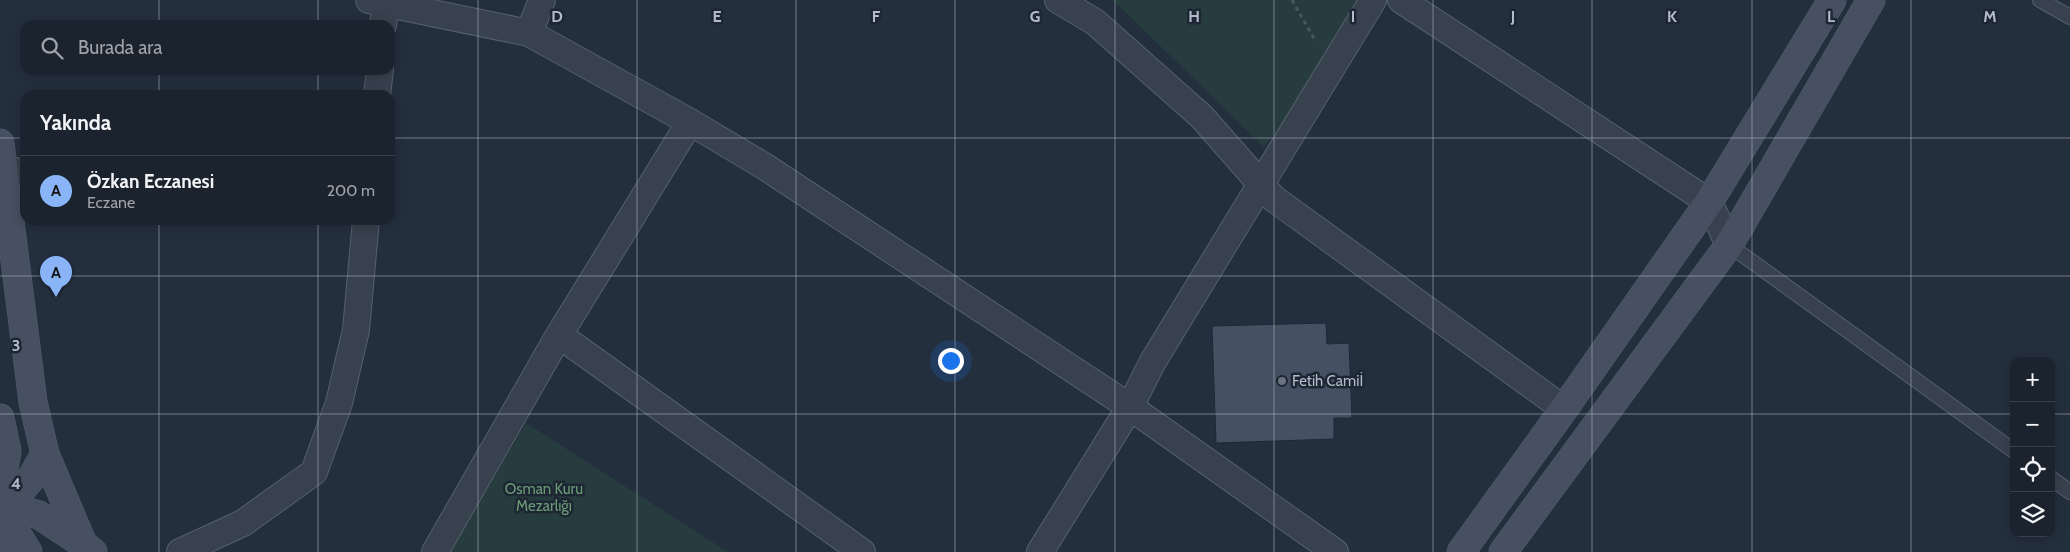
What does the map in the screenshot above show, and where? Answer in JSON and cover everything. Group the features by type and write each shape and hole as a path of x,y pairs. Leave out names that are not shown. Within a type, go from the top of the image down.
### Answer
{"main road":[{"path":"1461,552 1709,202 1832,0"},
{"path":"1503,552 1729,245 1871,0"},
{"path":"0,143 14,171 33,402 45,454 88,548"},
{"path":"0,418 7,451 0,492"},
{"path":"0,504 18,494 30,480 45,454"},
{"path":"0,504 39,515 88,548"},
{"path":"0,504 28,552"},
{"path":"0,550 6,552"}],"street":[{"path":"529,32 542,0"},
{"path":"1058,0 1086,7 1094,22 1202,117 1273,198 1564,409"},
{"path":"1040,552 1130,407 1152,363 1373,0"},
{"path":"1401,0 1709,202 1729,245"},
{"path":"381,7 529,32 690,122 764,166 1130,407 1335,552"},
{"path":"378,90 379,75"},
{"path":"436,552 559,334 690,122"},
{"path":"180,552 243,523 314,472 339,403 356,330 366,225"},
{"path":"559,334 862,552"}],"lane":[{"path":"2040,0 2070,17"},
{"path":"1729,245 2010,448"},
{"path":"2055,481 2070,492"}],"path":[{"path":"1292,0 1331,69"}],"green space":[{"path":"1113,0 1373,0 1349,38 1264,147"},
{"name":"Osman Kuru Mezarlığı","path":"526,423 728,552 450,552"}],"building":[{"name":"Fetih Camiİ","path":"1326,323 1327,344 1349,343 1352,418 1334,418 1334,439 1216,443 1212,326"}],"place":[{"name":"Özkan Eczanesi","path":"56,297"},
{"name":"Fetih Camiİ","path":"1282,381"}]}
